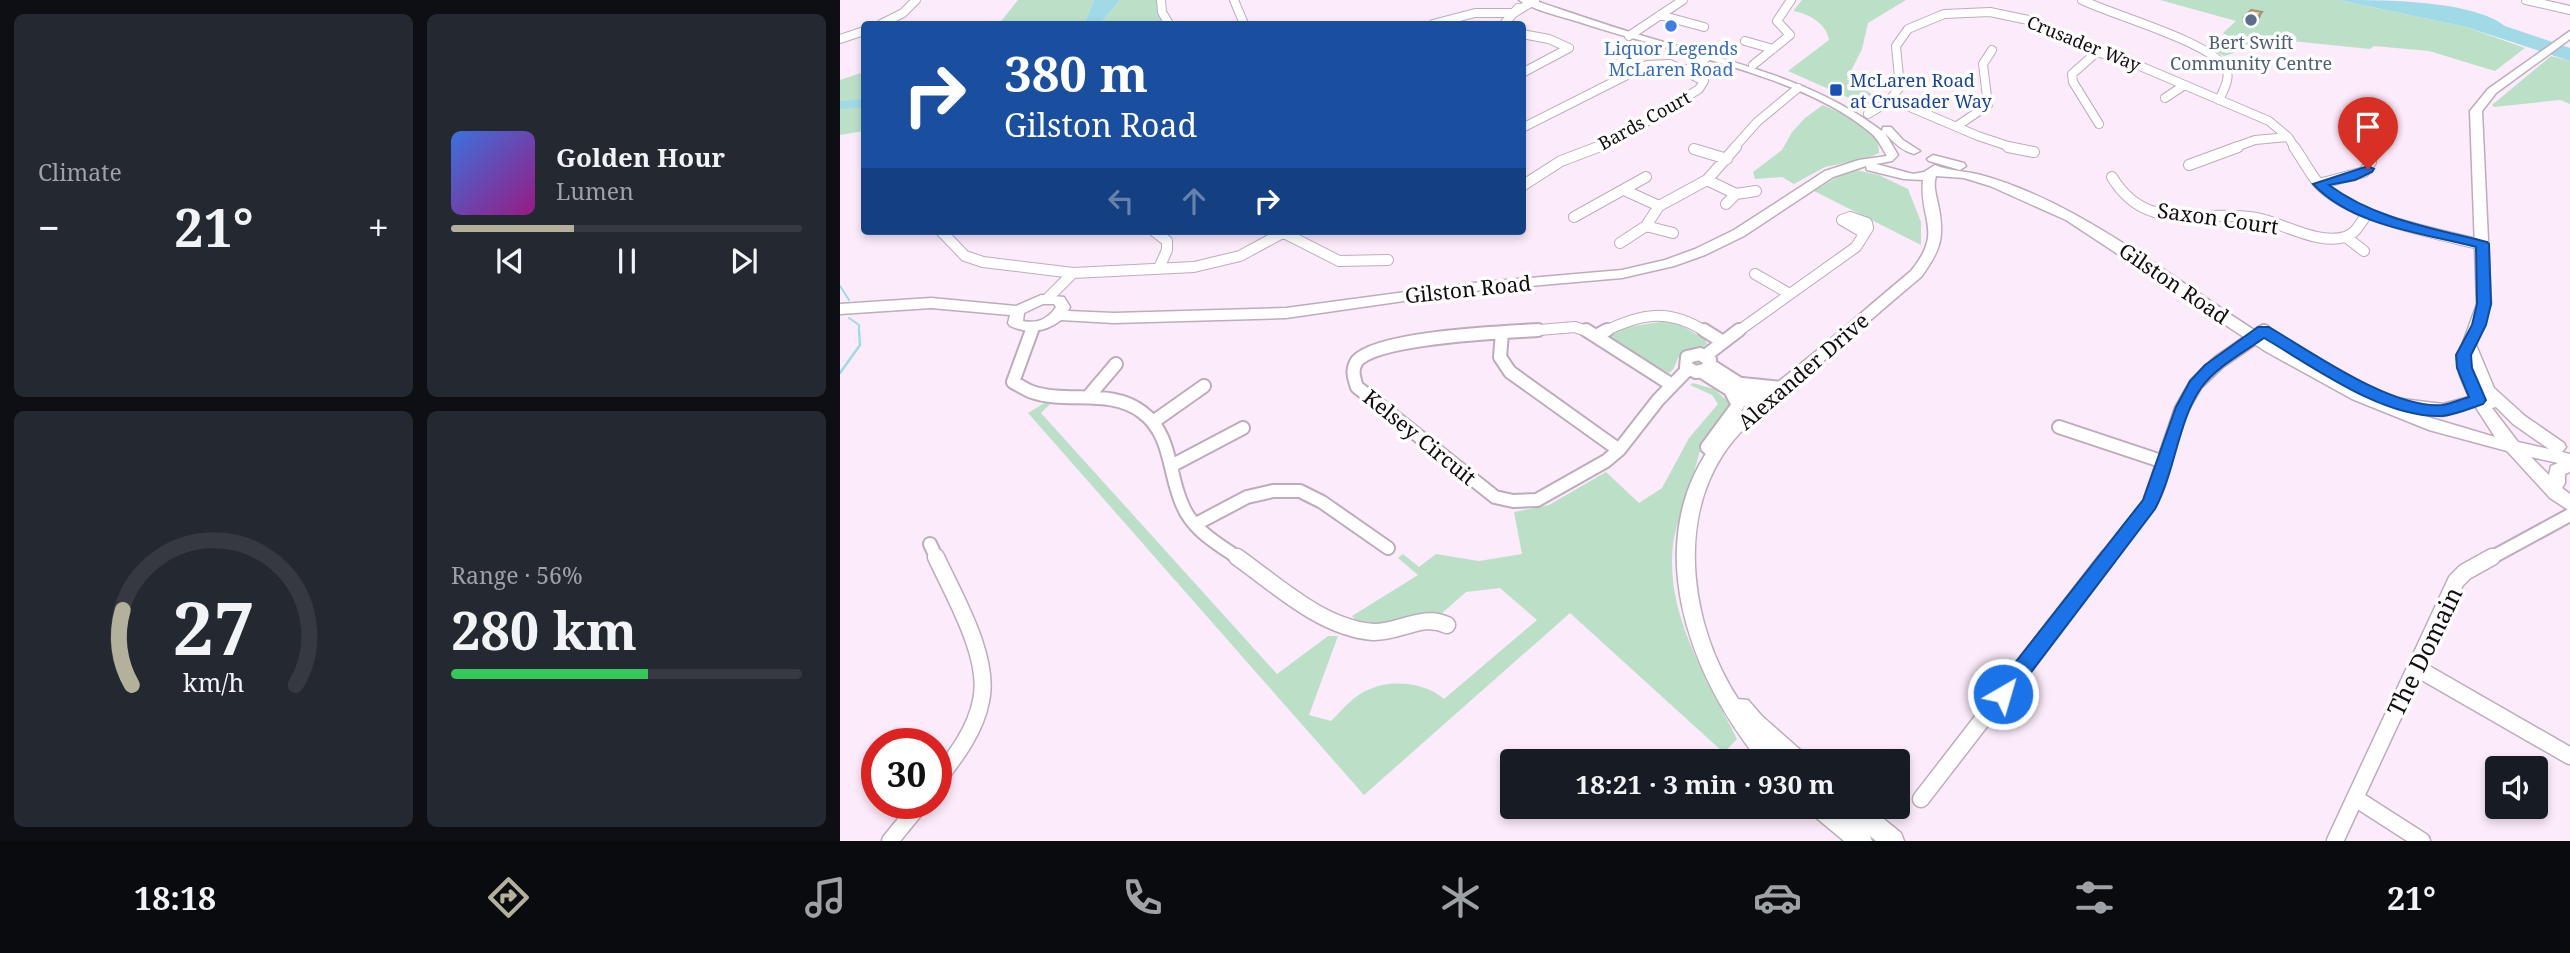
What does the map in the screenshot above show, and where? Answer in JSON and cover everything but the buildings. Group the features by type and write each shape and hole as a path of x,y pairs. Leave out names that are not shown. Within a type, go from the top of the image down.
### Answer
{"main road":[{"path":"1532,1 1633,34 1753,65 1824,92 1868,114 1932,169"},
{"path":"2570,34 2488,94 2476,111 2484,304 2469,347 2463,355 2465,368 2539,476 2570,504"},
{"path":"1708,55 1837,104 1869,123 1887,140 1891,161 1914,184 1933,209"},
{"path":"1891,161 1914,151"},
{"name":"Gilston Road","path":"1058,316 1137,318 1286,313 1473,287 1622,274 1678,261 1720,243 1821,178 1853,166 1891,161"},
{"path":"1905,176 1932,169"},
{"name":"Gilston Road","path":"1932,169 1963,173 2054,207 2094,229 2354,394 2389,410 2444,430 2564,448"},
{"name":"Alexander Drive","path":"1761,749 1751,739 1710,670 1692,623 1684,554 1693,500 1715,454 1761,404 1916,274 1935,248 1937,223 1928,186 1932,169"},
{"path":"840,309 931,303 1018,311 1028,304 1048,298 1062,303 1058,316 1033,327 1015,323 1018,311"},
{"name":"Gilston Road","path":"2259,334 2402,405 2570,460"},
{"path":"2402,405 2443,410 2481,393"},
{"path":"2481,393 2564,448"},
{"path":"2517,443 2570,497"},
{"path":"2557,483 2557,470 2570,466"},
{"name":"Alexander Drive","path":"1710,670 1755,723 1784,749"},
{"path":"1835,819 1861,841"},
{"path":"1866,819 1891,841"}],"street":[{"path":"887,21 903,13 916,0"},
{"path":"1161,0 1162,12 1167,21"},
{"path":"1234,0 1241,21"},
{"path":"1633,34 1683,0"},
{"path":"1753,65 1790,35 1777,21 1791,0"},
{"path":"1970,0 1975,11"},
{"path":"2082,0 2199,47 2218,59 2225,66 2228,77 2219,100"},
{"path":"2526,0 2570,10"},
{"path":"2550,5 2559,0"},
{"path":"1507,21 1532,1"},
{"name":"Crusader Way","path":"1891,99 1900,87 1896,46 1903,33 1921,21 1936,16 1975,11 2013,15 2033,21 2097,52 2133,63 2258,115 2288,136 2319,184 2337,198 2367,214 2404,226 2483,244"},
{"path":"1444,21 1475,13 1514,13"},
{"path":"1660,15 1704,27"},
{"path":"840,38 861,32"},
{"path":"1526,35 1549,39 1569,48 1526,71"},
{"path":"1745,41 1773,49"},
{"path":"1957,126 1988,105 1989,95 1981,66 1992,50"},
{"path":"2097,52 2072,74 2073,82 2099,124"},
{"name":"Bards Court","path":"1685,70 1702,62 1708,55"},
{"path":"1526,126 1647,65 1663,63 1685,70"},
{"name":"Bards Court","path":"1526,183 1561,161 1605,144 1646,122 1702,86 1703,79 1685,70"},
{"path":"2165,98 2183,86"},
{"path":"1620,243 1646,226 1660,206 1707,180 1757,122 1798,88"},
{"path":"1868,114 1891,99 1928,111 1998,145 2034,152"},
{"path":"2189,165 2255,140 2288,136"},
{"path":"1694,149 1727,159"},
{"path":"2319,184 2364,172 2371,164 2368,151"},
{"path":"1574,217 1646,177"},
{"name":"Saxon Court","path":"2112,177 2117,188 2136,202 2170,215 2256,218 2314,235 2346,237"},
{"path":"1707,180 1736,194 1756,191"},
{"path":"1625,190 1660,206"},
{"path":"1726,204 1736,194"},
{"path":"2364,251 2346,237 2367,214"},
{"path":"1646,226 1674,233"},
{"path":"1688,369 1706,364 1723,342 1856,247 1864,233"},
{"path":"945,235 965,256 983,262 1073,273 1194,267 1219,263 1249,252 1280,235"},
{"path":"1159,235 1167,241 1167,250 1159,268"},
{"path":"1291,235 1339,261 1381,257"},
{"path":"1048,298 1073,273"},
{"path":"1755,274 1788,293"},
{"path":"1596,336 1618,324 1666,314 1678,316 1723,342"},
{"path":"1033,327 1013,382 1017,387 1032,392 1128,404 1153,422 1160,429 1182,506 1202,533 1332,623 1376,632 1426,621 1437,620 1447,625"},
{"name":"Kelsey Circuit","path":"1672,385 1585,329 1575,327 1439,339 1372,351 1352,368 1357,387 1495,497 1513,501 1537,500 1606,461 1619,450 1688,369 1684,363 1687,357 1696,354 1706,364"},
{"path":"1502,333 1500,357 1510,372 1619,450"},
{"path":"1921,799 2149,504 2184,407 2196,384 2210,369 2259,334"},
{"path":"1088,397 1116,364"},
{"path":"1706,364 1734,387 1761,404"},
{"path":"1153,422 1204,386"},
{"path":"1734,387 1781,388"},
{"path":"1715,454 1707,447 1737,409 1734,387"},
{"path":"2059,427 2164,462"},
{"path":"1171,466 1243,428"},
{"path":"1196,524 1247,497 1273,491 1300,491 1322,502 1388,548"},
{"name":"The Domain","path":"2335,841 2460,576 2570,515"},
{"path":"930,544 978,660 983,691 975,720 952,757"},
{"path":"2415,667 2570,757"},
{"path":"2355,798 2422,841"},
{"path":"890,841 908,819"}],"green space":[{"path":"1018,0 1094,0 1085,21 1001,21"},
{"path":"1120,0 1157,0 1162,21 1102,21"},
{"path":"1802,0 1906,0 1868,23 1862,49 1847,79 1880,99 1873,103 1858,102 1788,71 1829,40 1825,29 1816,20 1793,11"},
{"path":"2160,0 2339,0 2466,27 2525,48 2495,71 2429,51 2374,46 2370,49 2261,38 2251,48 2224,56 2216,52 2242,44 2223,33 2236,21"},
{"path":"2551,56 2570,61 2570,104 2560,100 2494,107 2492,105"},
{"path":"861,73 861,132 840,135 840,80"},
{"path":"1823,105 1867,129 1878,144 1879,153 1825,167 1794,184 1782,177 1755,179 1753,172 1782,150 1792,132"},
{"path":"1856,170 1879,175 1908,189 1921,222 1921,245 1814,191 1842,174"},
{"path":"1671,320 1705,339 1707,344 1681,354 1669,373 1610,339 1610,335 1617,329"},
{"path":"1693,383 1714,389 1732,405 1701,450 1681,511 1673,545 1675,596 1701,669 1737,739 1728,749 1720,749 1570,613 1364,795 1028,413 1046,402 1052,402 1041,413 1277,674 1328,636 1338,636 1309,715 1331,721 1359,695 1389,684 1419,686 1444,699 1537,620 1500,588 1466,592 1441,614 1412,616 1373,625 1358,623 1352,616 1418,575 1398,558 1403,554 1419,567 1436,554 1479,561 1522,554 1514,512 1549,505 1606,472 1639,503 1662,488 1689,438 1718,404 1712,395 1690,385"}],"water":[{"path":"1094,0 1120,0 1102,21 1085,21"},
{"path":"2339,0 2426,3 2471,11 2490,17 2505,26 2570,48 2570,61 2466,27"}],"waterway":[{"path":"840,105 861,103"},
{"path":"840,286 849,300"},
{"path":"849,318 859,325 859,330"},
{"path":"840,373 860,345 859,330"}],"place":[{"name":"Bert Swift Community Centre","path":"2251,20"},
{"name":"Liquor Legends McLaren Road","path":"1671,26"},
{"name":"McLaren Road at Crusader Way","path":"1836,90"}],"route":[{"path":"2003,694 2149,504 2160,480 2184,407 2196,384 2210,369 2264,331 2355,384 2402,405 2443,410 2478,400 2470,383 2463,355 2479,325 2484,304 2483,244 2376,217 2343,202 2319,184 2351,177 2368,169"}]}
